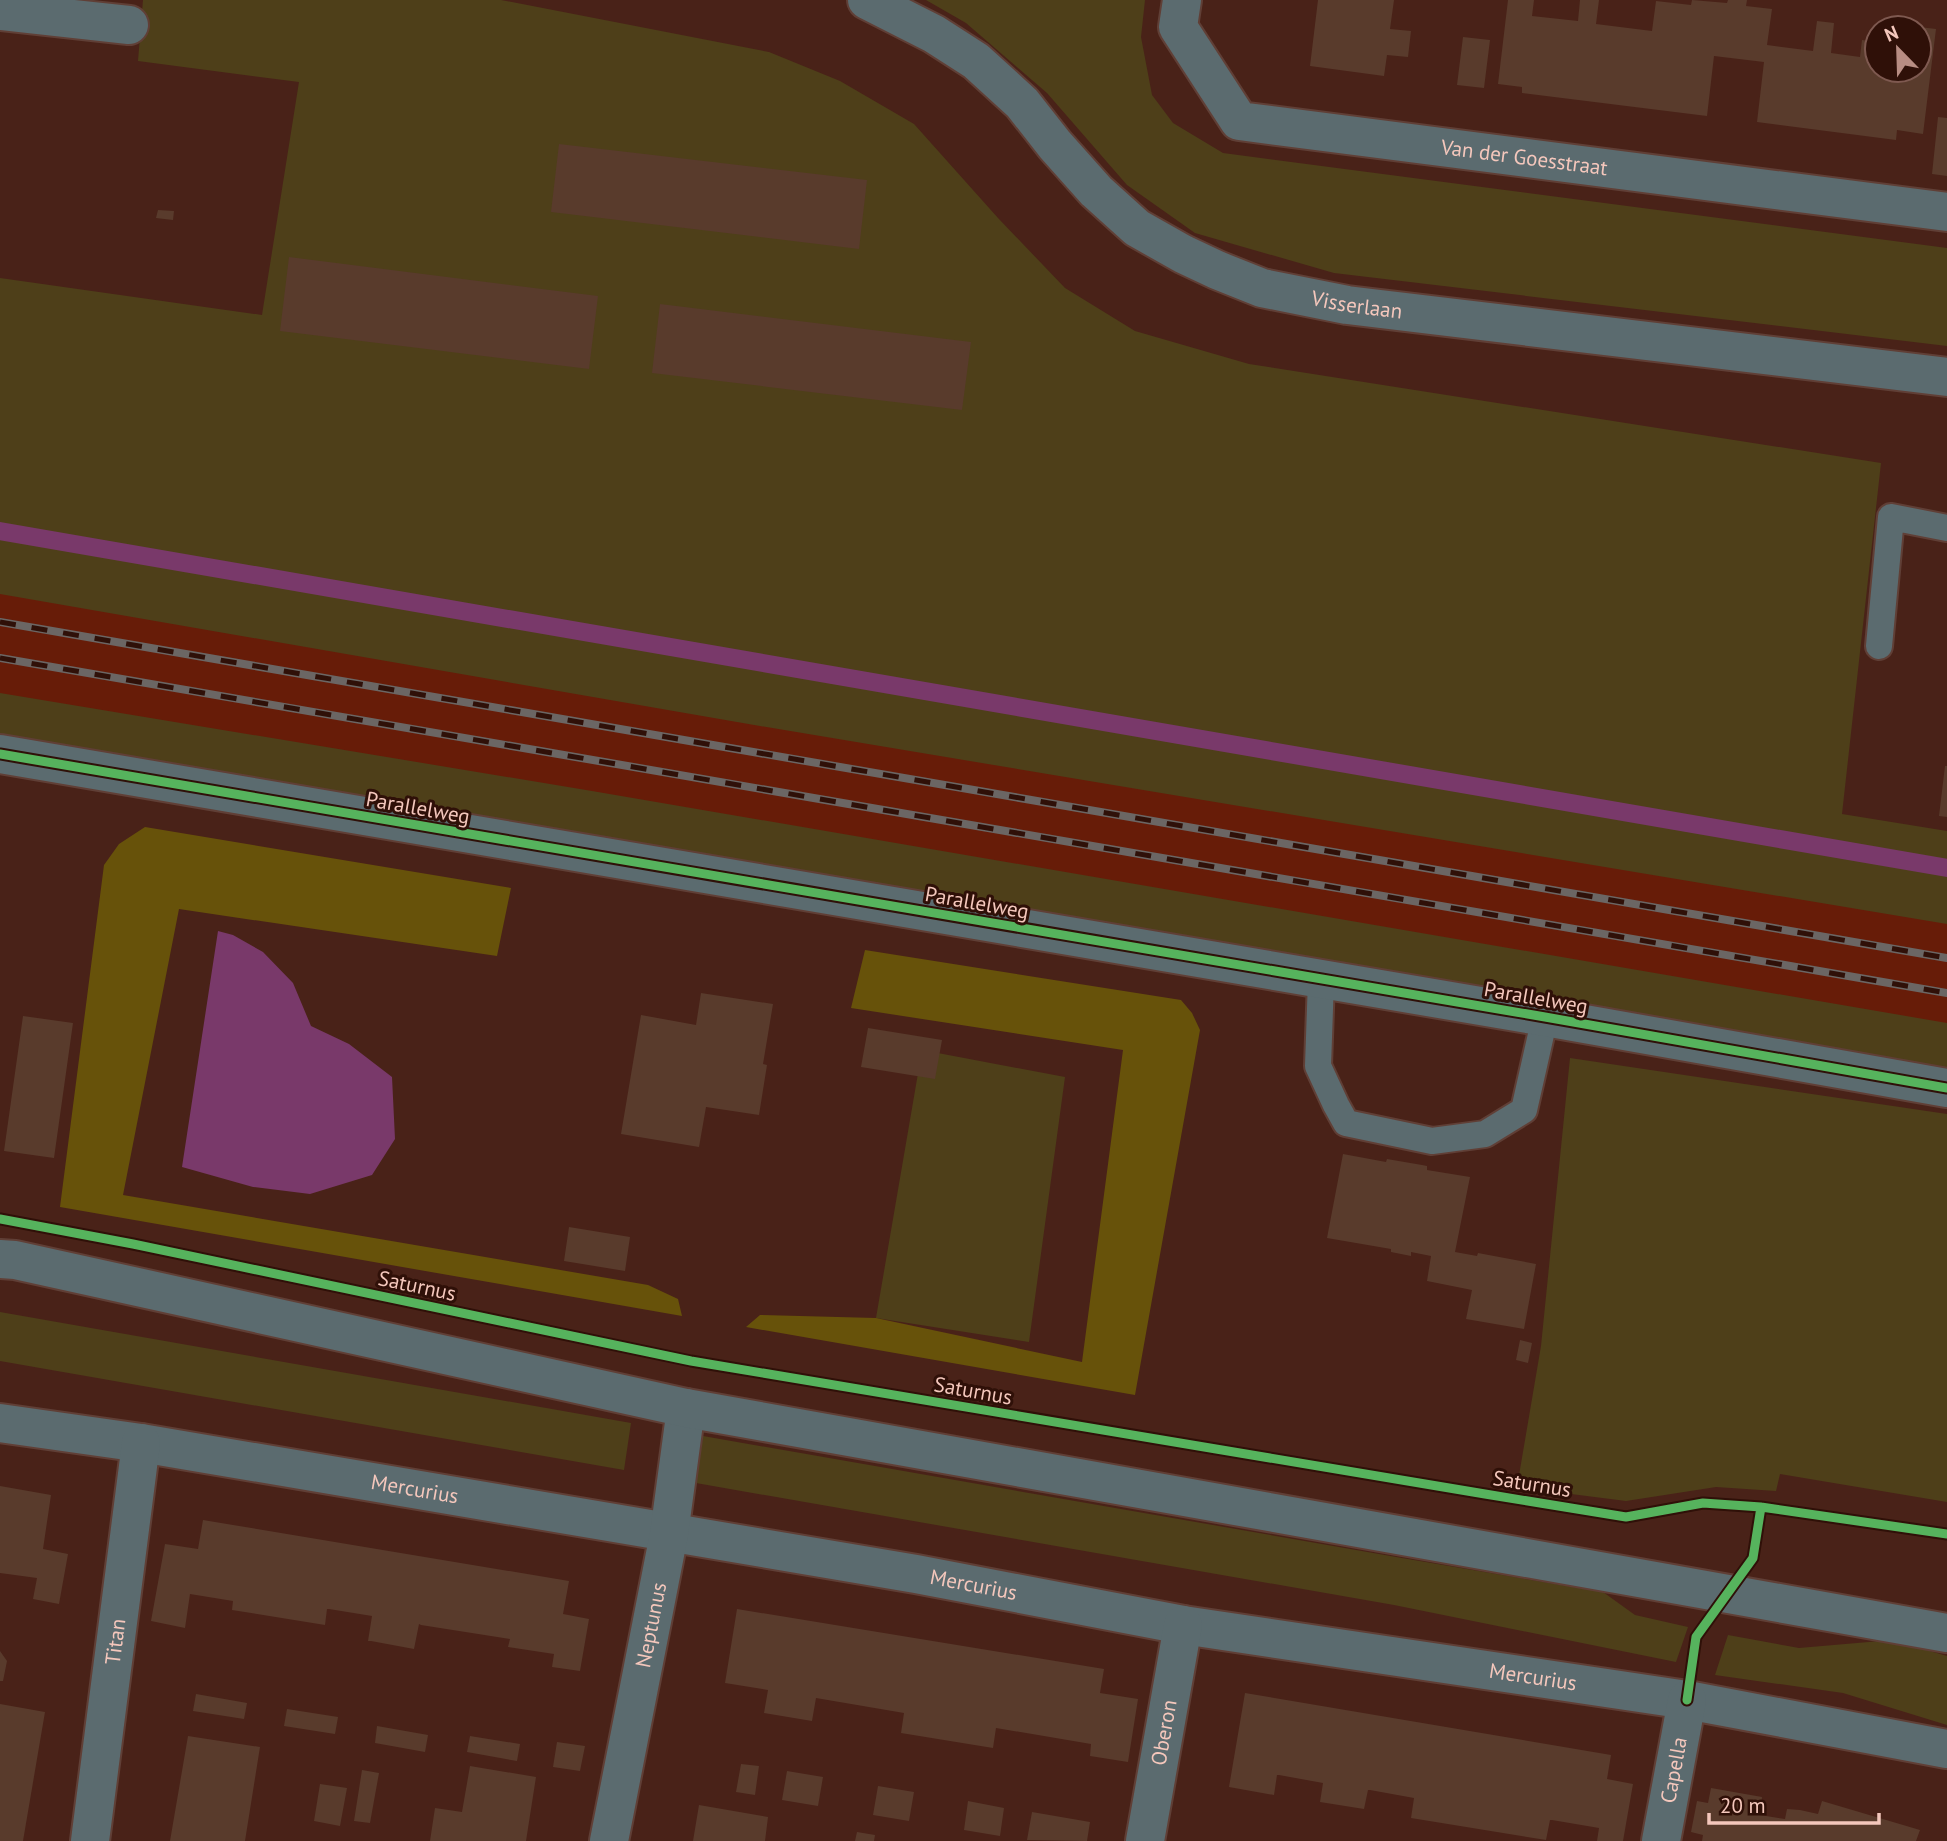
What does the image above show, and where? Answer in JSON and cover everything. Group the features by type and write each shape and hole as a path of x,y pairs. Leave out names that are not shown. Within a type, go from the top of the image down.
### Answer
{"street":[{"name":"Visserlaan","path":"867,0 934,34 976,61 1022,103 1096,191 1137,228 1205,265 1262,288 1347,305 1947,377"},
{"name":"Van der Goesstraat","path":"1182,0 1178,27 1239,121 1947,212"},
{"path":"0,11 130,25"},
{"name":"Parallelweg","path":"0,754 1947,1088"},
{"path":"0,1259 15,1260 686,1408 1947,1633"},
{"name":"Neptunus","path":"609,1841 669,1534 686,1408"},
{"name":"Mercurius","path":"0,1423 141,1443 916,1574 1183,1625 1687,1700 1947,1749"},
{"name":"Titan","path":"90,1841 141,1443"},
{"name":"Oberon","path":"1145,1841 1183,1625"},
{"name":"Capella","path":"1661,1841 1687,1700"}],"lane":[{"path":"1879,646 1891,517 1947,528"},
{"path":"1321,980 1318,1066 1346,1123 1432,1142 1485,1134 1524,1110 1545,1017"}],"shaded area":[{"path":"143,0 501,0 769,52 840,81 914,124 1065,288 1135,331 1249,364 1881,463 1842,814 1947,831 1947,924 760,726 0,594 0,278 262,315 299,82 138,61"},
{"path":"926,0 1145,0 1141,37 1152,95 1173,123 1223,153 1947,248 1947,346 1334,273 1195,233 1127,185 1047,93 966,23"},
{"path":"0,546 1947,884 1947,1053 0,719"},
{"path":"0,693 592,791 1947,1023 1947,1072 0,736"},
{"path":"145,827 511,888 497,956 179,909 123,1195 648,1285 678,1299 682,1316 60,1207 104,865 119,844"},
{"path":"218,931 233,935 263,952 293,983 311,1026 349,1044 392,1077 395,1139 372,1175 310,1194 253,1187 182,1167"},
{"path":"865,950 1181,1000 1192,1013 1200,1030 1135,1395 746,1327 760,1315 876,1318 1082,1362 1123,1050 851,1008"},
{"path":"922,1050 1065,1077 1029,1342 876,1318"},
{"path":"1570,1058 1947,1114 1947,1502 1780,1474 1776,1491 1716,1487 1626,1501 1517,1487 1541,1346"},
{"path":"0,1312 631,1423 624,1470 0,1361"},
{"path":"703,1436 1603,1592 1635,1615 1688,1627 1676,1662 1394,1605 696,1483"},
{"path":"1728,1635 1799,1648 1892,1640 1947,1656 1947,1725 1843,1693 1715,1675"}],"building":[{"path":"1318,0 1394,0 1390,29 1411,31 1408,57 1387,55 1384,76 1310,66"},
{"path":"1508,0 1534,0 1532,16 1578,21 1580,0 1599,0 1596,24 1652,31 1656,1 1691,5 1692,0 1727,3 1728,0 1747,0 1746,6 1772,9 1767,45 1813,51 1817,21 1834,23 1831,53 1860,57 1863,40 1863,84 1929,84 1923,134 1897,130 1896,140 1757,122 1764,62 1714,56 1707,116 1522,93 1522,87 1498,84"},
{"path":"1933,29 1936,29 1933,53"},
{"path":"1463,37 1490,40 1484,88 1457,85"},
{"path":"1938,117 1947,118 1947,176 1932,174"},
{"path":"559,144 867,180 859,249 551,212"},
{"path":"158,210 174,211 173,220 156,218"},
{"path":"289,257 598,296 589,369 280,331"},
{"path":"660,304 971,342 962,410 652,373"},
{"path":"1947,766 1947,817 1939,816"},
{"path":"701,993 773,1004 763,1064 767,1065 759,1115 706,1107 699,1147 621,1134 641,1015 696,1025"},
{"path":"23,1016 73,1023 54,1158 4,1151"},
{"path":"868,1028 942,1040 935,1079 861,1067"},
{"path":"1343,1154 1422,1165 1427,1166 1427,1170 1470,1177 1455,1252 1477,1256 1478,1253 1536,1264 1524,1329 1466,1319 1472,1290 1427,1281 1431,1256 1411,1252 1411,1256 1391,1252 1391,1249 1327,1238"},
{"path":"569,1227 630,1237 625,1271 564,1261"},
{"path":"1520,1340 1532,1343 1528,1363 1516,1360"},
{"path":"0,1486 51,1495 43,1549 68,1554 59,1604 33,1599 37,1578 0,1573"},
{"path":"203,1520 569,1581 563,1614 589,1619 580,1671 552,1667 554,1654 508,1647 510,1639 419,1624 414,1649 368,1641 372,1616 329,1609 325,1625 232,1610 233,1601 190,1594 185,1628 151,1621 165,1544 198,1549"},
{"path":"737,1609 1104,1669 1100,1693 1138,1699 1128,1762 1090,1756 1091,1744 996,1728 993,1748 901,1733 904,1713 816,1698 812,1721 764,1713 768,1690 725,1683"},
{"path":"0,1651 7,1661 3,1681 0,1681"},
{"path":"1245,1693 1611,1755 1607,1779 1633,1784 1623,1841 1597,1841 1599,1828 1552,1820 1546,1840 1411,1818 1414,1798 1370,1790 1364,1809 1320,1802 1323,1783 1279,1775 1274,1795 1229,1787"},
{"path":"196,1694 247,1703 244,1719 193,1711"},
{"path":"0,1704 45,1712 23,1841 0,1841"},
{"path":"287,1709 338,1717 335,1734 284,1726"},
{"path":"377,1726 428,1735 425,1752 375,1743"},
{"path":"188,1736 260,1747 245,1841 170,1841"},
{"path":"470,1736 520,1744 517,1761 467,1752"},
{"path":"557,1742 585,1746 580,1771 553,1767"},
{"path":"741,1764 759,1766 755,1795 736,1792"},
{"path":"470,1766 536,1777 526,1841 430,1841 435,1808 462,1812"},
{"path":"362,1770 379,1773 370,1823 354,1821"},
{"path":"787,1771 823,1777 818,1806 782,1800"},
{"path":"320,1784 347,1788 340,1826 314,1821"},
{"path":"878,1786 914,1792 909,1821 873,1815"},
{"path":"1711,1788 1762,1797 1760,1815 1785,1819 1787,1809 1818,1814 1822,1801 1920,1830 1916,1841 1702,1841 1703,1835 1691,1832 1697,1801 1708,1803"},
{"path":"968,1801 1004,1808 1000,1836 964,1830"},
{"path":"699,1805 768,1817 765,1841 693,1841"},
{"path":"1032,1812 1090,1822 1087,1841 1027,1840"},
{"path":"857,1832 875,1835 874,1841 855,1841"}],"waterway":[{"path":"0,531 1947,868"}],"railway":[{"path":"0,622 1947,958"},
{"path":"0,658 1947,993"}],"cycle path":[{"path":"0,754 1947,1088"},
{"name":"Saturnus","path":"0,1219 133,1244 691,1361 1626,1517 1703,1503 1761,1507 1947,1534"},
{"path":"1687,1700 1696,1637 1753,1558 1761,1507"}]}
